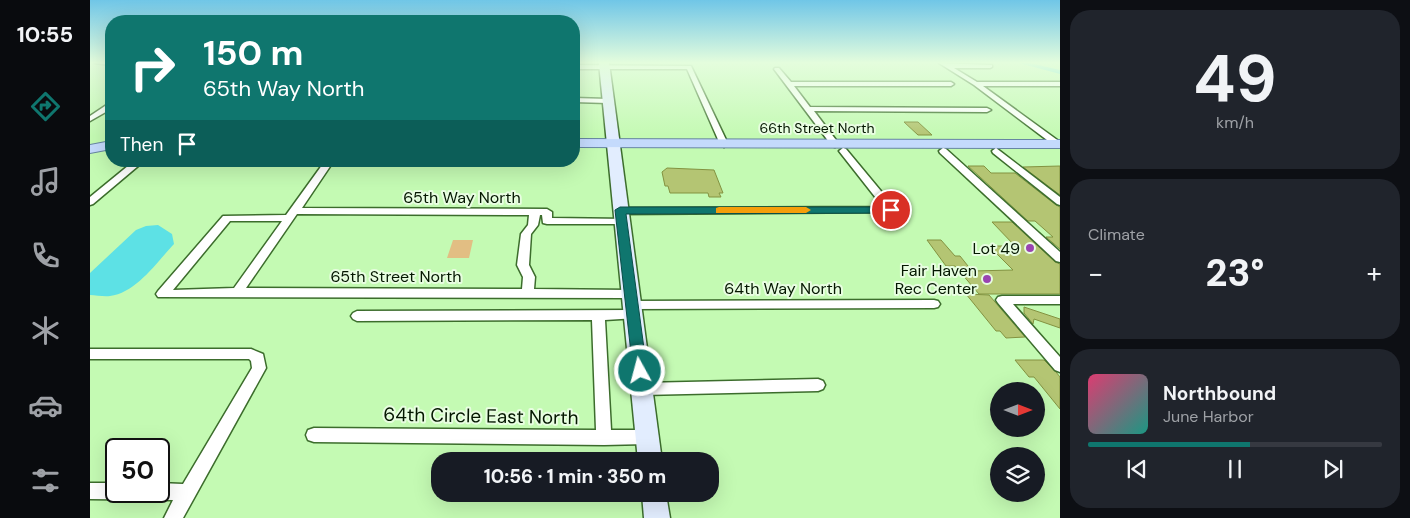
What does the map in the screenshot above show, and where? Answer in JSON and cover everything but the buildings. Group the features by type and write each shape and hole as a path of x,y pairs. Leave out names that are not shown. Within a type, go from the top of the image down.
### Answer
{"main road":[{"path":"607,87 649,452"},
{"path":"90,141 105,142"},
{"name":"66th Street North","path":"580,144 613,147 760,151 839,148"},
{"name":"66th Street North","path":"580,150 613,147 724,144 992,152 1060,146"},
{"path":"839,148 919,144 1060,146"},
{"path":"90,149 105,145"},
{"path":"90,149 105,149"},
{"path":"655,502 657,518"}],"street":[{"path":"698,87 724,144"},
{"path":"790,87 839,148"},
{"path":"980,87 1060,146"},
{"path":"580,100 608,100"},
{"path":"807,109 987,110"},
{"path":"90,119 105,110"},
{"name":"65th Way North","path":"227,218 292,214 547,212 548,221 621,216 891,210 839,148"},
{"path":"943,151 1060,258"},
{"path":"992,152 1060,202"},
{"path":"90,202 133,167"},
{"path":"237,292 325,167"},
{"path":"528,293 529,278 522,265 526,234 533,225 535,212"},
{"name":"65th Street North","path":"227,218 162,294 237,292 528,293 632,305"},
{"path":"1060,300 1002,300 1060,366"},
{"name":"64th Way North","path":"632,305 934,304"},
{"path":"357,316 598,316 632,305"},
{"path":"598,316 604,438"},
{"path":"90,354 251,354 258,358 258,368 173,518"},
{"path":"642,389 818,385"},
{"name":"64th Circle East North","path":"314,435 647,437"},
{"path":"90,491 188,492"}],"shaded area":[{"path":"453,240 473,240 469,258 447,258"}],"water":[{"path":"158,225 172,234 174,244 145,276 120,294 108,296 90,295 90,273 136,230 146,226"}],"slow traffic":[{"path":"719,210 806,210"}],"place":[{"name":"Lot 49","path":"1030,248"},
{"name":"Fair Haven Rec Center","path":"987,279"}],"route":[{"path":"640,371 620,210 891,210"}]}
